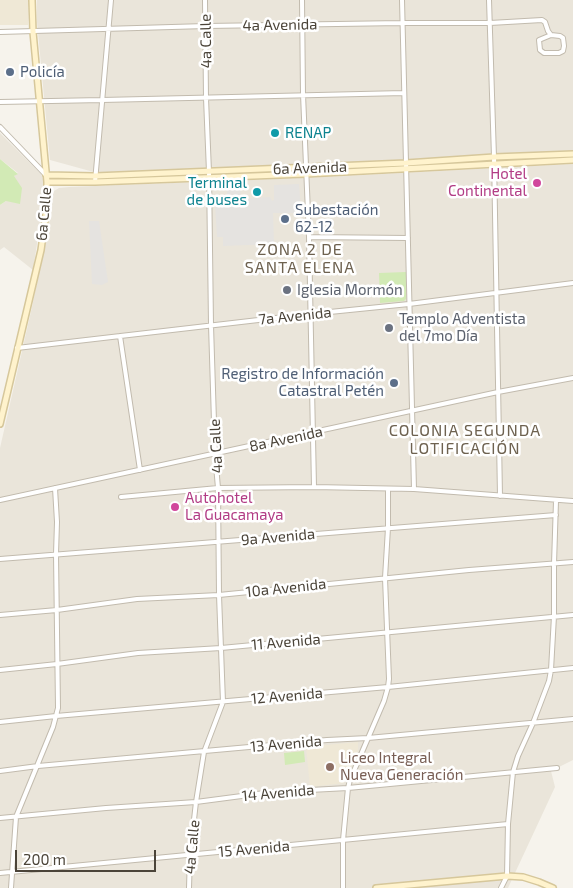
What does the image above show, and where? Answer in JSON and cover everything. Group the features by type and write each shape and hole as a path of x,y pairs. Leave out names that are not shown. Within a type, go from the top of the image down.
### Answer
{"street":[{"name":"6a Calle","path":"0,424 3,397 41,250 47,206 47,182 33,32 32,0"},
{"path":"95,179 111,0"},
{"name":"4a Calle","path":"189,888 190,855 204,752 223,702 218,488 211,325 210,175 206,98 205,0"},
{"path":"302,0 314,488"},
{"path":"402,0 414,489"},
{"path":"489,0 494,157 500,496"},
{"name":"4a Avenida","path":"0,32 206,26 490,23 542,20 545,22 547,30 551,35 563,38 563,51 559,53 544,53 540,50 540,40 551,35"},
{"path":"0,102 404,93"},
{"path":"0,128 46,175"},
{"name":"6a Avenida","path":"406,166 494,157 573,154"},
{"name":"6a Avenida","path":"47,182 573,160"},
{"name":"6a Avenida","path":"46,175 95,179"},
{"path":"309,237 408,238"},
{"name":"7a Avenida","path":"17,348 409,304 573,283"},
{"path":"120,336 140,470"},
{"name":"8a Avenida","path":"0,500 498,392 573,378"},
{"path":"10,888 16,817 38,766 58,708 57,522 55,488"},
{"path":"121,497 218,488 314,488 414,489 573,501"},
{"path":"343,888 343,840 348,788 388,687 385,578 388,489"},
{"path":"501,888 507,876 508,824 513,772 549,681 551,670 556,501"},
{"name":"9a Avenida","path":"0,559 556,515"},
{"name":"10a Avenida","path":"0,615 57,610 137,599 219,595 470,570 573,562"},
{"name":"11 Avenida","path":"0,670 138,653 221,648 573,615"},
{"name":"12 Avenida","path":"0,722 388,687 573,668"},
{"name":"13 Avenida","path":"0,771 38,766 573,719"},
{"name":"14 Avenida","path":"0,818 196,802 272,792 348,788 557,768"},
{"name":"15 Avenida","path":"0,873 508,824"},
{"path":"376,888 507,876 523,877 553,888"}],"shaded area":[{"path":"0,0 29,0 28,25 0,25"},
{"path":"37,0 573,0 573,155 101,174 50,160 37,22"},
{"path":"0,133 42,175 44,183 44,198 33,270 4,247 0,250 0,205 6,201 14,176 18,173 0,159"},
{"path":"573,164 573,760 551,771 555,787 508,888 0,888 0,448 32,307 54,191 59,188 69,187 326,177"},
{"path":"299,184 301,213 273,213 274,244 223,246 223,237 217,237 215,205 227,203 227,188 240,187 241,199 270,197 272,201 274,200 274,185"},
{"path":"89,221 99,221 108,282 102,285 92,284"},
{"name":"Liceo Integral Nueva Generación","path":"358,742 358,750 344,783 310,787 306,747"}],"green space":[{"path":"0,159 18,174 14,176 22,188 20,204 6,201 0,205"},
{"path":"406,272 406,299 404,301 380,303 379,273"},
{"path":"304,751 305,762 285,765 284,753"}],"place":[{"name":"Policía","path":"10,72"},
{"name":"RENAP","path":"275,133"},
{"name":"Hotel Continental","path":"537,183"},
{"name":"Terminal de buses","path":"257,192"},
{"name":"Subestación 62-12","path":"285,219"},
{"name":"Iglesia Mormón","path":"287,290"},
{"name":"Templo Adventista del 7mo Día","path":"389,328"},
{"name":"Registro de Información Catastral Petén","path":"394,383"},
{"name":"Autohotel La Guacamaya","path":"175,507"},
{"name":"Liceo Integral Nueva Generación","path":"330,767"}],"district":[{"name":"ZONA 2 DE SANTA ELENA","path":"300,259"},
{"name":"COLONIA SEGUNDA LOTIFICACIÓN","path":"465,440"}]}
